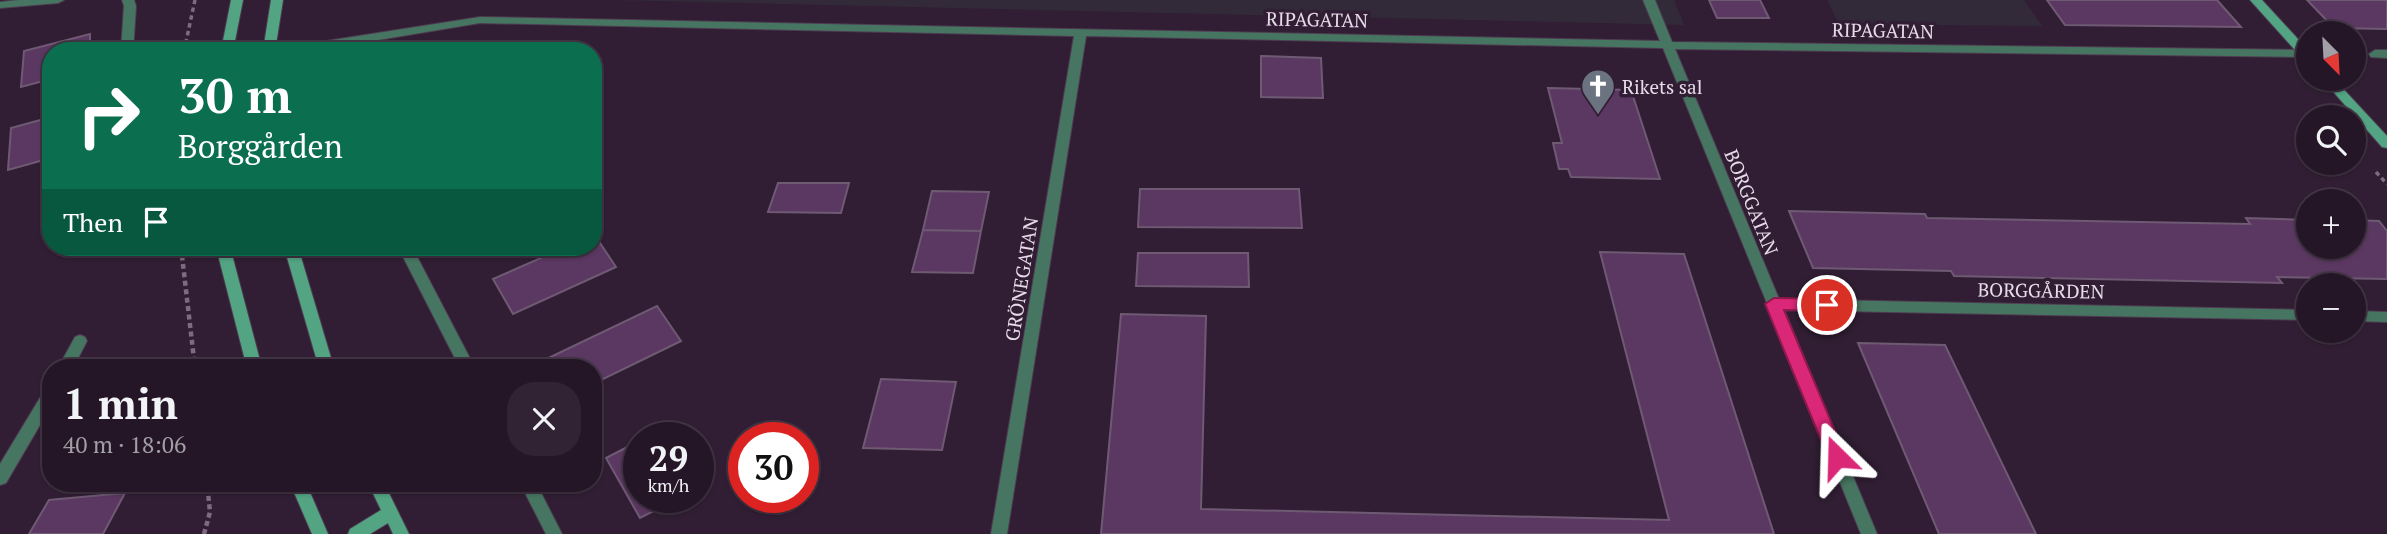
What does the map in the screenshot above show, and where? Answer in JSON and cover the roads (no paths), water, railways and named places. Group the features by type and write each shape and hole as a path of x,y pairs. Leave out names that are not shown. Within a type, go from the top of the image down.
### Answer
{"main road":[{"path":"229,42 237,0"},
{"path":"270,42 277,0"},
{"path":"2256,0 2296,44"},
{"path":"2339,91 2387,144"},
{"path":"225,256 253,359"},
{"path":"294,256 324,359"},
{"path":"302,492 320,534"},
{"path":"380,492 401,534"},
{"path":"356,534 389,514"}],"street":[{"path":"0,5 58,0"},
{"path":"128,0 128,42"},
{"name":"BORGGATAN","path":"1649,0 1869,534"},
{"name":"RIPAGATAN","path":"344,42 480,20 1667,45 2296,55"},
{"name":"GRÖNEGATAN","path":"999,534 1081,31"},
{"path":"410,256 463,359"},
{"name":"BORGGÅRDEN","path":"1774,304 2296,315"},
{"path":"2366,316 2387,317"},
{"path":"70,359 80,341"},
{"path":"0,478 42,407"},
{"path":"533,492 554,534"}],"place":[{"name":"Rikets sal","path":"1598,116"}]}
